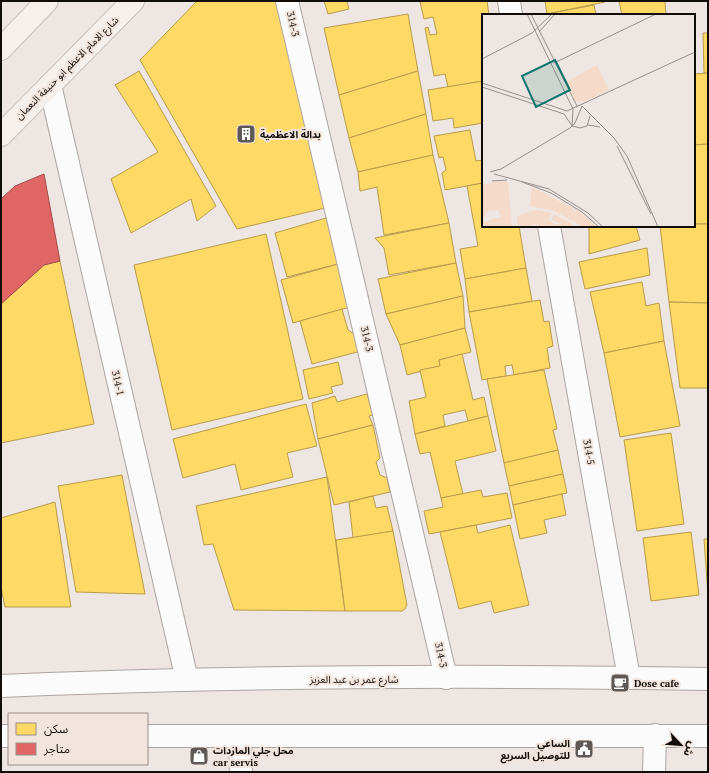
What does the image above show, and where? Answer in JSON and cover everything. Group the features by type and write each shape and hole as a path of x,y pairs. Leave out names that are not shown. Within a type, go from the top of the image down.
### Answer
{"main road":[{"path":"1,49 47,1"},
{"name":"شارع الامام الاعظم ابو حنيفة النعمان","path":"1,135 133,1"}],"street":[{"name":"314-3","path":"287,1 446,678"},
{"path":"509,1 511,14"},
{"name":"314-1","path":"50,85 187,680"},
{"name":"314-5","path":"549,227 629,678"},
{"name":"شارع عمر بن عبد العزيز","path":"1,686 187,680 446,678 708,679"},
{"path":"654,772 655,735"},
{"path":"148,736 708,736"},
{"path":"240,736 241,772"}],"building: سكن":[{"name":"بدالة الاعظمية","path":"197,1 278,1 325,208 237,229 140,60"},
{"path":"324,1 347,1 349,9 328,14"},
{"path":"487,1 489,14 482,14 482,81 448,87 445,74 434,76 425,28 428,27 430,35 437,34 433,17 424,19 420,2"},
{"path":"545,1 605,1 605,2 547,14"},
{"path":"619,1 665,1 666,14 622,14"},
{"path":"594,5 596,14 547,14"},
{"path":"408,14 418,71 339,95 324,28"},
{"path":"703,33 708,33 708,73 704,73"},
{"path":"139,71 216,206 197,221 191,199 131,233 111,179 158,152 115,85"},
{"path":"418,71 426,114 349,138 339,95"},
{"path":"708,73 708,144 695,145 695,74"},
{"path":"482,81 482,123 454,128 453,118 433,121 428,90"},
{"path":"426,114 433,155 358,172 349,138"},
{"path":"470,130 476,161 482,160 482,183 445,190 442,173 446,170 443,157 439,158 434,136"},
{"path":"708,144 708,224 695,224 695,145"},
{"path":"433,155 449,223 384,235 377,187 360,191 358,172"},
{"path":"482,183 482,227 519,227 526,268 465,279 460,249 478,246 467,186"},
{"path":"326,218 338,264 287,277 275,233"},
{"path":"449,223 456,263 389,275 384,248 375,238"},
{"path":"695,224 708,224 708,303 669,302 660,227 695,227"},
{"path":"589,227 636,227 640,240 589,254"},
{"path":"266,234 303,399 172,430 134,265"},
{"path":"647,248 650,275 585,289 579,262"},
{"path":"60,261 94,424 1,443 1,304 44,265"},
{"path":"456,263 463,296 386,314 378,279"},
{"path":"338,264 350,307 293,323 281,280"},
{"path":"526,268 532,301 469,312 465,279"},
{"path":"642,282 646,306 659,303 664,341 604,353 590,292"},
{"path":"463,296 465,328 400,345 386,314"},
{"path":"540,300 544,322 549,321 553,346 547,348 550,368 514,375 512,365 505,366 506,376 482,380 469,312"},
{"path":"669,302 708,303 708,388 680,388"},
{"path":"342,309 348,330 358,337 361,351 312,364 300,321"},
{"path":"465,328 471,352 439,360 440,366 407,375 400,345"},
{"path":"664,341 680,426 620,437 604,353"},
{"path":"462,354 473,400 484,397 488,416 468,421 465,410 443,415 445,426 415,434 409,401 426,397 420,370 440,366 439,360"},
{"path":"338,362 343,384 331,387 333,393 309,399 303,370"},
{"path":"544,370 557,429 553,430 558,450 504,463 487,379"},
{"path":"367,394 373,415 369,416 373,425 318,439 312,403 335,396 337,402"},
{"path":"306,404 317,446 287,453 293,477 241,490 235,464 183,478 173,439"},
{"path":"488,416 496,451 455,461 463,494 441,498 430,452 420,454 415,434"},
{"path":"373,425 380,458 376,462 380,475 387,478 390,492 334,505 318,439"},
{"path":"671,433 684,524 637,531 624,440"},
{"path":"558,450 563,474 509,486 504,463"},
{"path":"563,474 567,493 513,505 509,486"},
{"path":"122,475 145,594 76,592 58,486"},
{"path":"327,477 345,611 234,610 213,544 204,545 196,506"},
{"path":"481,490 483,497 507,493 512,518 429,534 424,511 443,507 441,498"},
{"path":"562,494 566,515 544,520 547,533 520,539 513,505"},
{"path":"373,496 376,508 387,506 393,531 353,538 349,502"},
{"path":"55,502 71,607 5,607 1,587 1,518"},
{"path":"476,525 478,533 510,525 529,605 494,613 491,601 459,609 440,532"},
{"path":"393,531 407,605 405,609 402,611 345,611 336,540"},
{"path":"691,532 699,595 651,601 643,538"},
{"path":"704,539 708,539 708,595"}],"building: متاجر":[{"path":"44,174 60,261 44,265 1,304 1,199 15,186"}],"place":[{"name":"بدالة الاعظمية","path":"246,134"},
{"name":"Dose cafe","path":"620,683"},
{"name":"الساعي للتوصيل السريع","path":"584,749"},
{"name":"محل جلي المازدات car servis","path":"199,756"}]}
